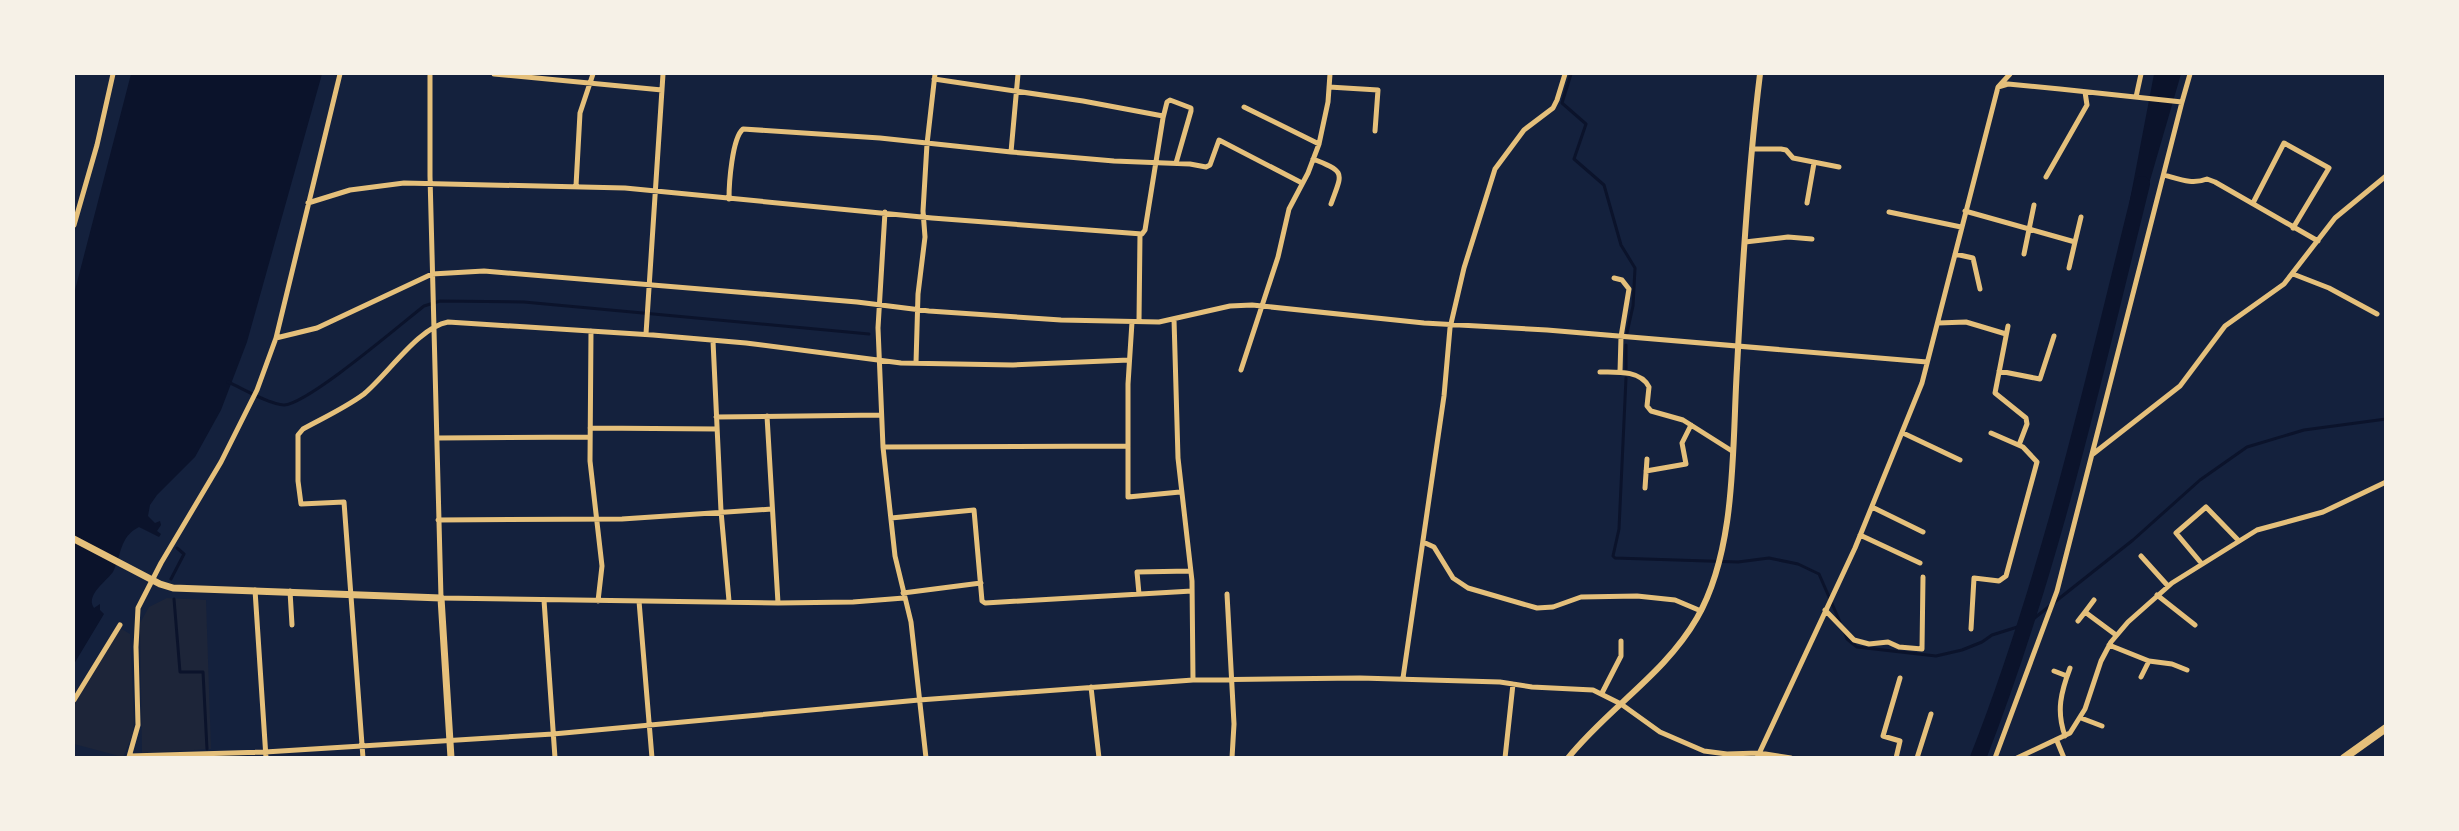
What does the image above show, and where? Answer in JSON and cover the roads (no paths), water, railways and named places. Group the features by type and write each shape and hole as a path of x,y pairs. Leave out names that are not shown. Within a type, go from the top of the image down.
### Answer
{"main road":[{"path":"74,539 151,580 180,589 352,593 441,598 451,758"},
{"path":"2344,758 2385,728"}],"street":[{"path":"74,225 97,146 113,74"},
{"path":"340,74 276,338 243,421 160,563 137,613 139,716 137,733 129,757 266,755 362,746 553,734 919,700 1193,680 1403,678 1586,689 1602,693 1622,704 1660,732 1704,751 1791,758"},
{"path":"430,74 430,183 441,598 852,602 981,583"},
{"path":"494,74 662,90"},
{"path":"576,186 579,113 593,74"},
{"path":"646,334 651,286 663,74"},
{"path":"1011,152 1018,74"},
{"path":"1241,370 1278,257 1287,214 1318,144 1330,74"},
{"path":"1403,678 1444,396 1450,324 1464,268 1495,169 1524,130 1555,104 1565,74"},
{"path":"1568,758 1584,739 1666,661 1701,611 1715,579 1727,518 1745,242 1760,74"},
{"path":"1758,755 1860,535 1922,383 1998,87 2010,74"},
{"path":"2136,97 2141,74"},
{"path":"1995,758 2057,591 2190,74"},
{"path":"916,363 918,309 925,237 927,144 935,76 1016,93 1083,101 1163,116"},
{"path":"1998,87 2008,84 2182,102"},
{"path":"1329,87 1378,90 1375,131"},
{"path":"2046,177 2086,105 2085,92"},
{"path":"308,203 350,190 392,184 576,186 657,191 1144,234 1163,116 1167,102 1170,100 1191,108 1176,163"},
{"path":"1244,107 1318,144"},
{"path":"729,198 735,147 739,132 743,129 880,138 1011,152 1206,167 1210,165 1219,140 1302,183"},
{"path":"2253,203 2284,143 2329,168 2293,228"},
{"path":"1752,149 1786,150 1793,158 1839,167"},
{"path":"1313,159 1336,168 1339,173 1340,178 1331,204"},
{"path":"1807,203 1814,163"},
{"path":"2164,175 2189,182 2207,179 2318,240"},
{"path":"2093,454 2170,396 2180,386 2224,326 2274,292 2293,274 2335,218 2385,176"},
{"path":"2024,254 2034,205"},
{"path":"1965,211 2075,242"},
{"path":"885,212 879,360 883,447 903,596 911,622 926,758"},
{"path":"1889,212 1961,227"},
{"path":"2069,268 2081,217"},
{"path":"1139,322 1140,234"},
{"path":"1745,242 1788,237 1812,239"},
{"path":"1955,254 1973,258 1980,289"},
{"path":"276,338 317,328 434,274 484,271 1055,320 1159,322 1230,306 1263,306 1450,324 1927,362"},
{"path":"2293,274 2338,292 2377,314"},
{"path":"1614,278 1622,280 1629,289 1621,337 1620,372"},
{"path":"1174,319 1180,492 1192,591 1193,680"},
{"path":"363,758 344,502 301,504 298,481 298,435 303,429 362,394 395,365 418,339 435,327 448,322 646,334 916,363 1013,365 1129,360"},
{"path":"1132,322 1129,360 1128,497 1180,492"},
{"path":"1938,323 1966,322 2006,334"},
{"path":"2008,326 1995,393 2023,414 2027,420 2019,445"},
{"path":"591,331 591,478 602,566 598,601"},
{"path":"1999,371 2040,380 2054,336"},
{"path":"713,341 729,601"},
{"path":"1600,372 1635,375 1648,383 1647,406 1651,411 1691,425 1732,451"},
{"path":"716,417 881,415"},
{"path":"767,416 778,603"},
{"path":"1646,471 1686,464 1682,443 1691,425"},
{"path":"590,428 717,429"},
{"path":"1903,433 1960,460"},
{"path":"1971,629 1974,578 1999,581 2006,576 2037,462 2019,445 1991,433"},
{"path":"437,438 590,437"},
{"path":"883,447 1128,447"},
{"path":"1645,488 1647,459"},
{"path":"2017,758 2065,736 2081,718 2109,645 2116,635 2168,586 2266,526 2324,512 2385,482"},
{"path":"1872,507 1923,532"},
{"path":"2202,564 2176,533 2206,507 2239,541"},
{"path":"438,520 596,520 772,509"},
{"path":"891,518 975,510 982,601 985,603 1192,591"},
{"path":"1860,535 1920,563"},
{"path":"1423,542 1434,547 1453,578 1468,588 1537,608 1552,607 1581,597 1637,596 1675,600 1701,611"},
{"path":"2141,556 2168,586"},
{"path":"1139,594 1137,572 1190,571"},
{"path":"1825,610 1854,640 1869,644 1888,642 1899,647 1922,648 1923,577"},
{"path":"255,590 266,755"},
{"path":"290,591 292,626"},
{"path":"1227,594 1232,680 1232,758"},
{"path":"2157,595 2194,625"},
{"path":"544,600 555,758"},
{"path":"2078,621 2094,600"},
{"path":"639,601 652,758"},
{"path":"2085,612 2116,635"},
{"path":"74,700 120,625"},
{"path":"1602,693 1621,656 1621,641"},
{"path":"2109,645 2149,662 2172,664 2187,670"},
{"path":"2141,677 2149,662"},
{"path":"2065,736 2061,725 2060,699 2070,668"},
{"path":"2054,670 2067,676"},
{"path":"1896,758 1900,741 1882,736 1900,678"},
{"path":"1505,758 1513,684"},
{"path":"1092,687 1098,758"},
{"path":"1917,758 1931,714"},
{"path":"2081,718 2102,726"},
{"path":"2057,741 2064,758"}],"waterway":[{"path":"1571,74 1562,103 1586,124 1574,159 1604,185 1621,245 1635,268 1633,306 1627,333"},
{"path":"1978,758 2028,617 2049,546 2142,184"},
{"path":"228,382 278,404 284,405 296,401 333,378 424,306 440,301 524,302 869,334"},
{"path":"1626,345 1626,369"},
{"path":"1626,378 1619,529 1613,556 1615,558 1738,562 1769,558 1798,564 1819,574 1840,622"},
{"path":"1844,631 1847,639 1857,647 1936,656 1962,650 1992,635 2027,624 2133,540 2200,480 2247,447 2304,430 2386,419"},
{"path":"171,579 184,554 177,548"},
{"path":"174,599 180,672 203,672 207,749"}]}
